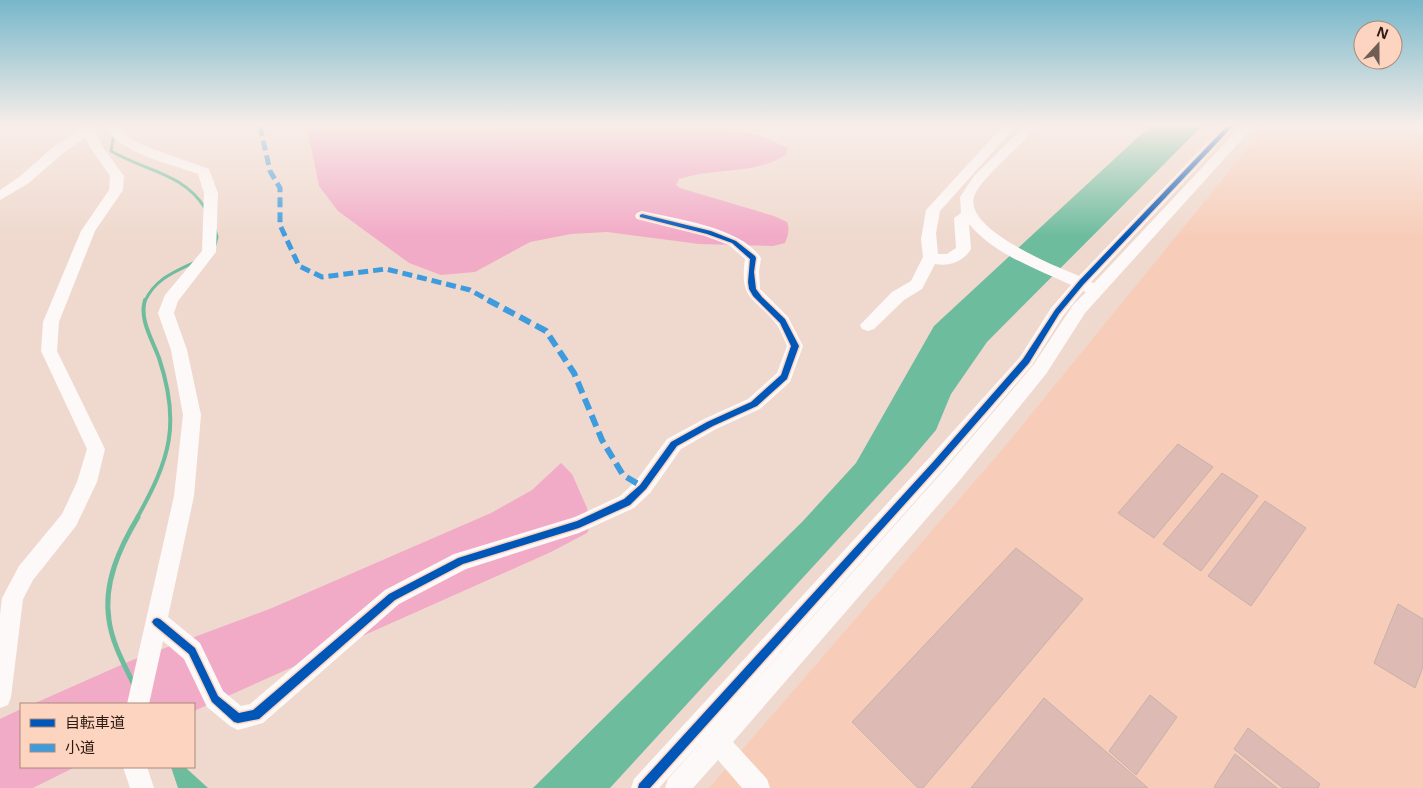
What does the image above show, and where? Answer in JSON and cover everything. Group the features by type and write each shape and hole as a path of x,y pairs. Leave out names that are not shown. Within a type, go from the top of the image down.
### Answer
{"street":[{"path":"0,196 24,180 44,163"},
{"path":"0,697 13,598 26,573 69,520 87,482 96,449 49,351 51,322 84,240 116,190 117,176 108,163"},
{"path":"138,703 184,496 192,415 179,350 166,313 171,299 209,252 211,194 204,172 179,163"},
{"path":"969,215 961,218 964,249 960,255 945,260 931,256 928,250 929,224 932,210 976,163"},
{"path":"996,163 980,179 967,197 969,215 985,233 1012,249 1082,284"},
{"path":"643,788 936,464 1026,361 1057,312 1196,163"},
{"path":"676,788 952,475 1040,369 1079,309 1082,284 1209,163"},
{"path":"157,622 192,651 215,699 238,718 256,715 392,597 461,561 579,524 627,502 642,487 674,444 710,424 754,404 784,376 795,346 781,318 754,295 750,276 753,258 734,242 709,232 642,216"},
{"path":"868,325 898,296 917,285 931,256"},
{"path":"717,741 758,788"},
{"path":"135,768 142,788"}],"shaded area":[{"path":"314,163 770,163 746,169 693,175 679,179 676,185 680,188 774,216 787,222 788,235 785,243 773,246 699,244 607,232 571,234 530,242 475,272 441,275 409,263 338,211 319,186"},
{"path":"1110,163 1165,163 987,342 951,394 936,430 908,463 610,788 533,788 803,521 856,463 934,326"},
{"path":"1236,163 1423,163 1423,788 709,788 1006,445"},
{"path":"561,463 572,474 587,508 590,526 587,533 551,552 195,711 195,703 35,703 130,661 272,608 491,513 532,490"},
{"path":"20,709 20,768 73,768 33,788 0,788 0,719"},
{"path":"171,768 186,768 208,788 178,788"}],"building":[{"path":"1178,444 1213,467 1154,538 1118,513"},
{"path":"1222,473 1258,496 1201,571 1163,544"},
{"path":"1265,501 1306,528 1251,606 1208,576"},
{"path":"1016,548 1083,599 923,788 918,788 852,722"},
{"path":"1398,604 1423,619 1423,667 1415,688 1374,663"},
{"path":"1150,695 1177,717 1136,775 1109,751"},
{"path":"1044,698 1148,788 971,788"},
{"path":"1248,728 1320,784 1318,788 1283,788 1234,749"},
{"path":"1235,754 1277,788 1214,787"}],"waterway":[{"path":"135,163 175,180 186,187 205,208"},
{"path":"215,230 217,237 215,245"},
{"path":"145,301 154,287 166,277 195,262"},
{"path":"137,518 164,459 169,441 170,422 166,381 145,322 145,300"},
{"path":"134,685 113,637 109,620 108,593 119,553 138,517"}],"marked path":[{"path":"268,163 270,171 280,188 280,225 299,266 322,277 386,269 470,290 546,331 574,373 602,440 623,475 643,487"}],"cycle path":[{"path":"643,788 936,464 1026,361 1057,312 1081,283 1195,163"},
{"path":"157,622 192,651 215,699 238,718 255,715 392,597 461,561 579,524 627,502 643,487 674,444 710,424 754,404 784,377 795,346 789,331 782,321 752,289 751,272 753,258 734,242 709,232 642,216"}]}
